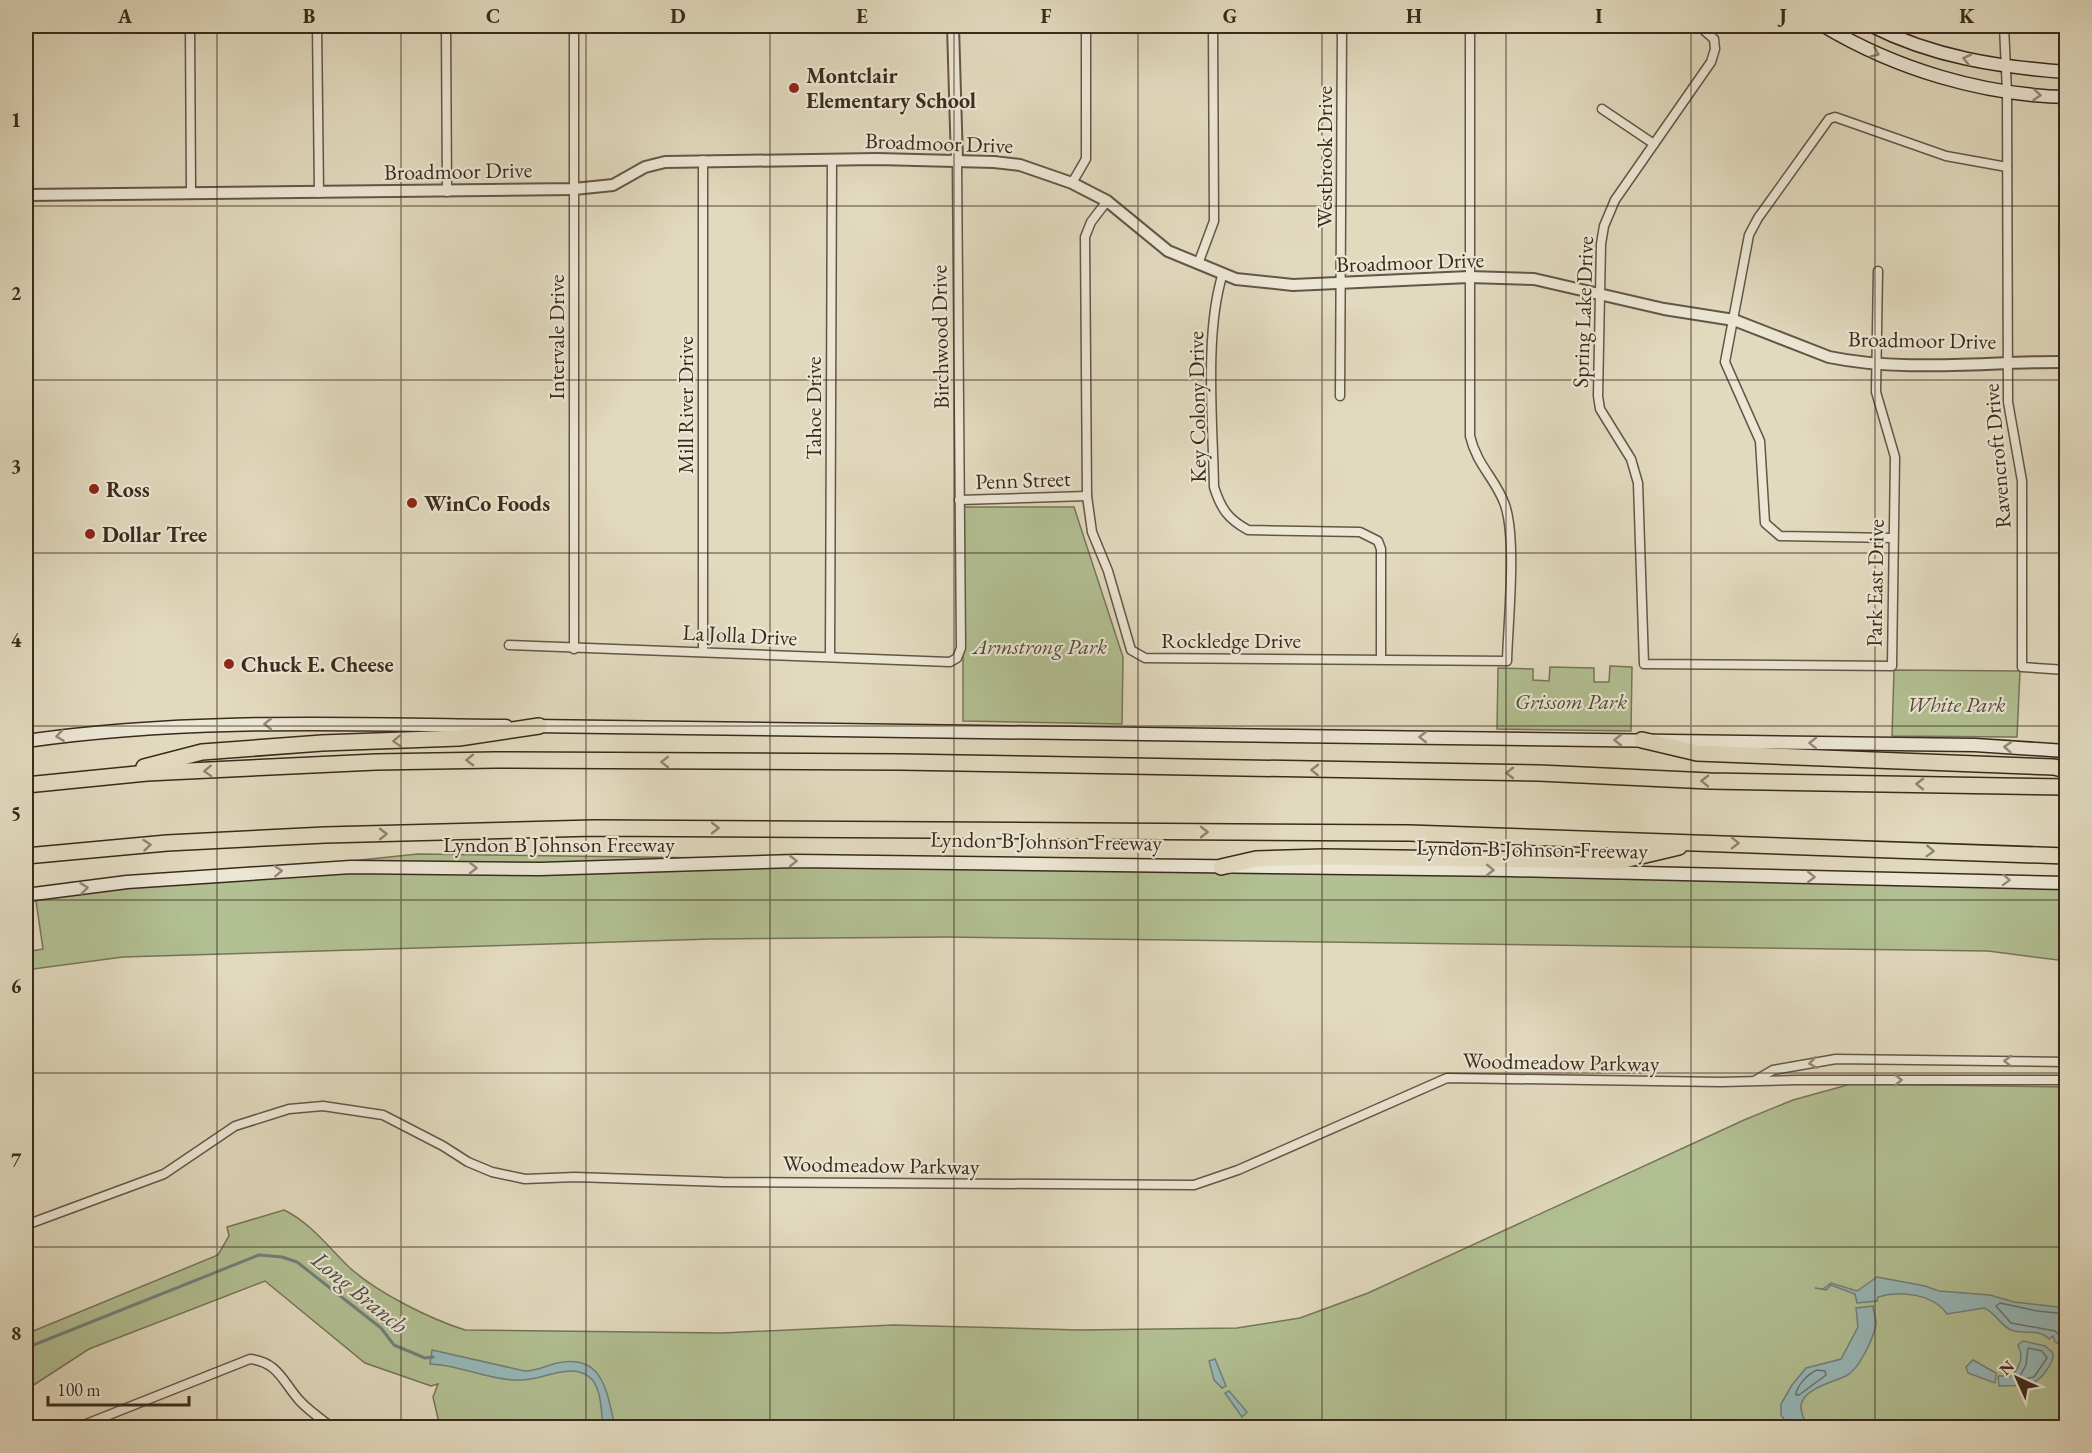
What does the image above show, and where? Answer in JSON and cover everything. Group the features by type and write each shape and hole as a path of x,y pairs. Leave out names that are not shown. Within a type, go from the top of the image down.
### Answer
{"highway":[{"path":"112,775 202,752 322,743 459,738 539,726"},
{"path":"1642,740 1697,753 2054,767 2067,770"},
{"path":"26,784 112,775 376,762 495,759 900,762 1539,773 1710,781 2067,787"},
{"name":"Lyndon B Johnson Freeway","path":"26,856 166,843 325,835 594,828 1408,833 2067,856"},
{"path":"1221,867 1257,859 1323,857 1620,861 1697,842"}],"main road":[{"path":"1824,26 1901,64 2007,92 2067,97"},
{"path":"1872,26 1941,53 2005,68 2067,72"},
{"path":"26,741 95,731 241,724 1642,740 1975,745 2067,751"},
{"name":"Lyndon B Johnson Freeway","path":"26,895 127,882 351,867 540,869 796,861 1534,871 2067,883"}],"street":[{"path":"190,26 191,192"},
{"path":"317,26 319,193"},
{"path":"446,26 447,192"},
{"name":"Intervale Drive","path":"574,26 574,649"},
{"name":"Birchwood Drive","path":"953,26 957,162 961,648"},
{"path":"1072,183 1086,159 1086,26"},
{"path":"1197,264 1214,221 1213,26"},
{"name":"Westbrook Drive","path":"1340,396 1342,26"},
{"path":"1469,277 1470,26"},
{"name":"Spring Lake Drive","path":"1644,664 1638,483 1631,459 1600,409 1597,355 1601,244 1607,217 1614,200 1711,62 1714,39 1699,26"},
{"name":"Ravencroft Drive","path":"2004,26 2007,92 2008,402 2022,481 2022,667 2067,669"},
{"path":"1602,109 1654,144"},
{"path":"1893,538 1780,536 1765,523 1760,441 1725,362 1749,235 1758,218 1829,119 1835,117 1946,156 2007,167"},
{"name":"Broadmoor Drive","path":"26,195 574,189 614,185 645,167 665,162 703,160 832,159 1020,165 1072,183 1107,201 1168,251 1236,279 1275,285 1469,277 1534,279 1664,309 1734,320 1829,357 1876,363 2067,362"},
{"name":"Tahoe Drive","path":"830,657 832,159"},
{"name":"Mill River Drive","path":"703,160 703,651"},
{"name":"Rockledge Drive","path":"1107,201 1091,222 1085,237 1087,496 1092,532 1108,571 1131,650 1145,658 1381,658 1507,661 1510,542 1505,504 1474,455 1470,436 1469,277"},
{"name":"Park East Drive","path":"1644,664 1892,666 1895,457 1876,392 1878,271"},
{"name":"Key Colony Drive","path":"1223,273 1215,298 1213,332 1214,487 1221,509 1232,521 1248,530 1360,532 1378,541 1381,549 1381,658"},
{"name":"Penn Street","path":"959,500 1087,496"},
{"name":"La Jolla Drive","path":"509,645 950,662 957,658 961,648"},
{"name":"Woodmeadow Parkway","path":"1756,1080 1773,1070 1836,1059 2067,1062"},
{"name":"Woodmeadow Parkway","path":"26,1225 164,1174 235,1126 288,1109 323,1106 383,1115 443,1146 468,1162 492,1172 525,1179 575,1177 723,1182 1188,1185 1210,1181 1238,1170 1447,1078 1721,1082 1756,1080 1772,1083 1807,1080 2067,1080"},
{"path":"76,1428 250,1359 267,1362 278,1371 301,1402 333,1428"}],"green space":[{"name":"Armstrong Park","path":"963,507 1074,507 1123,657 1122,724 963,721"},
{"name":"Grissom Park","path":"1610,666 1632,667 1631,731 1497,729 1498,668 1533,669 1533,680 1549,681 1550,667 1594,668 1594,682 1609,682"},
{"name":"White Park","path":"1894,670 2020,671 2017,737 1892,736"},
{"path":"418,854 2066,877 2066,961 1988,951 947,937 711,939 123,957 26,970 26,952 43,949 36,901 59,891"},
{"path":"1851,1084 2066,1087 2066,1427 440,1427 433,1397 438,1384 431,1386 365,1363 265,1281 89,1349 26,1390 26,1334 218,1255 229,1236 227,1227 284,1210 303,1222 350,1268 375,1287 421,1312 465,1330 722,1333 893,1325 1079,1330 1237,1328 1300,1318 1368,1293 1744,1120 1793,1100"}],"water":[{"path":"1877,1277 1939,1291 1990,1295 2014,1302 2066,1308 2066,1347 2055,1342 2053,1336 2049,1339 2038,1333 2014,1331 1984,1308 1947,1314 1933,1302 1916,1295 1887,1295 1878,1297 1877,1301 1857,1303 1855,1294 1831,1285 1826,1290 1815,1288 1823,1289 1831,1283 1857,1291"},
{"path":"1873,1306 1876,1325 1861,1360 1846,1376 1820,1386 1803,1399 1801,1408 1807,1427 1790,1427 1781,1415 1781,1404 1792,1385 1806,1368 1841,1359 1858,1327 1856,1308"},
{"path":"2023,1341 2045,1346 2053,1353 2050,1365 2036,1381 2019,1386 1999,1386 1998,1376 2012,1376 2017,1369 2021,1357 2018,1345"},
{"path":"432,1350 525,1371 573,1361 585,1364 601,1378 615,1427 603,1427 596,1386 593,1380 581,1372 572,1371 529,1379 509,1380 430,1364"},
{"path":"1215,1359 1226,1386 1222,1388 1214,1380 1209,1361"},
{"path":"1973,1360 1996,1373 1995,1383 1968,1373 1966,1367"},
{"path":"1229,1391 1247,1412 1242,1417 1225,1393"}],"waterway":[{"name":"Long Branch","path":"26,1348 259,1255 282,1257 297,1262 381,1328 394,1345 425,1358 433,1357"}],"place":[{"name":"Montclair Elementary School","path":"794,88"},
{"name":"Ross","path":"94,489"},
{"name":"WinCo Foods","path":"412,503"},
{"name":"Dollar Tree","path":"90,534"},
{"name":"Chuck E. Cheese","path":"229,664"}]}
